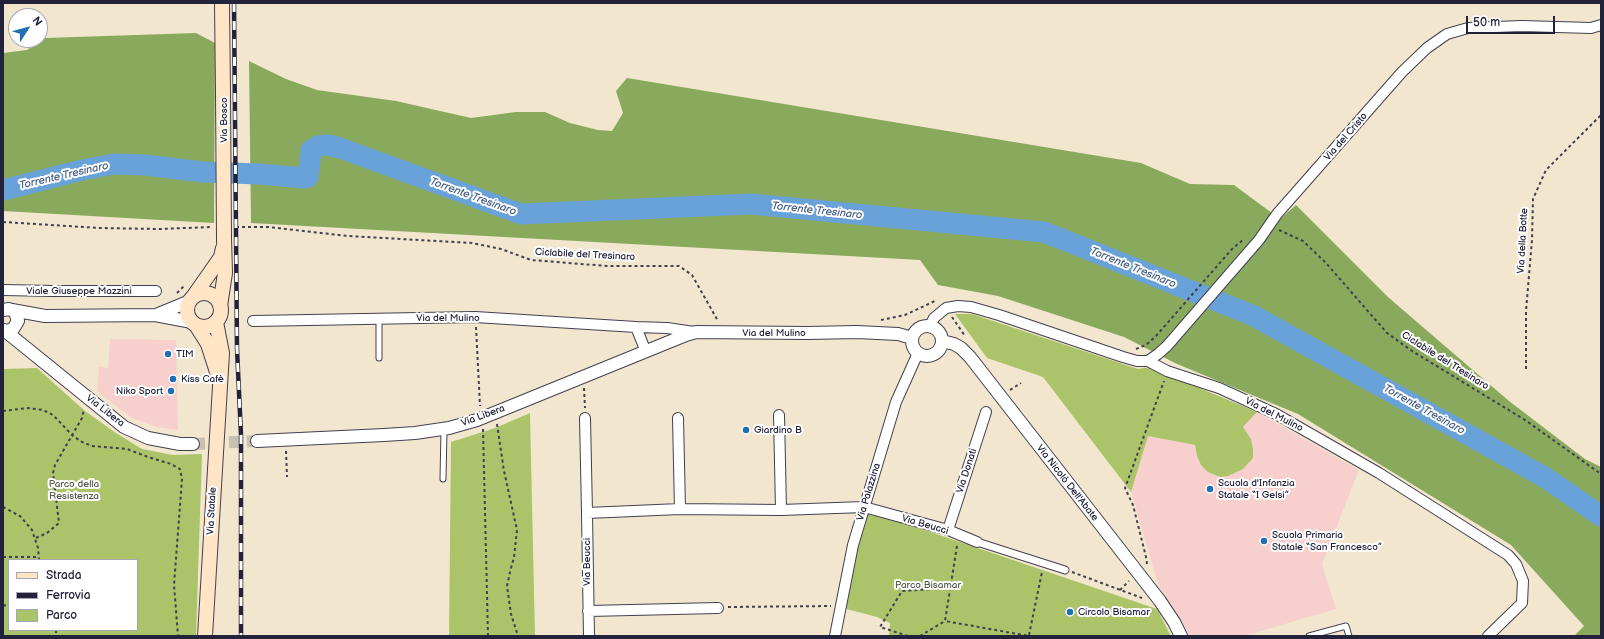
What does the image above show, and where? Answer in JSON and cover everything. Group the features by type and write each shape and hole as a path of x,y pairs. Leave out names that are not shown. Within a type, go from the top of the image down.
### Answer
{"main road":[{"name":"Via Bosco","path":"222,3 224,242"},
{"path":"191,299 221,257 224,242"},
{"name":"Via Statale","path":"204,636 222,353 216,322 220,314 226,273 224,242"},
{"path":"191,299 203,293 208,294 217,300 220,306"},
{"name":"Via Statale","path":"191,299 187,312 208,344 216,368 220,387"},
{"path":"194,323 207,326 216,322"}],"street":[{"name":"Via del Cristo","path":"1148,361 1167,346 1259,240 1277,214 1402,72 1427,48 1447,34 1474,28 1522,26 1591,28 1601,25"},
{"name":"Viale Giuseppe Mazzini","path":"3,290 156,291"},
{"path":"155,315 191,299"},
{"name":"Via del Mulino","path":"930,326 934,318 946,308 958,306 971,307 1123,357 1137,361 1148,361 1167,371 1219,388 1276,414 1379,473 1508,555 1516,564 1522,581 1522,603 1488,636"},
{"path":"7,310 45,316 155,315 194,323"},
{"path":"7,310 17,315 10,327"},
{"path":"10,327 45,316"},
{"name":"Via del Mulino","path":"253,321 475,317 667,328 696,332 857,332 898,334 912,338"},
{"path":"930,326 937,330 942,341 940,350 927,356 918,353 914,348 912,338 914,333 921,327 930,326"},
{"name":"Via Libera","path":"10,327 30,352 115,421 148,438 161,441 193,444"},
{"path":"636,327 646,352"},
{"name":"Via Libera","path":"257,441 384,436 415,433 477,420 696,332"},
{"name":"Via Nicolò Dell'Abate","path":"942,341 954,344 961,348 970,357 1160,602 1174,622 1181,636"},
{"name":"Via Palazzina","path":"835,636 853,545 864,507 896,402 918,353"},
{"name":"Via Donati","path":"948,530 986,412"},
{"path":"779,415 781,510"},
{"name":"Via Beucci","path":"585,418 589,636"},
{"path":"678,418 680,509"},
{"name":"Via Beucci","path":"587,513 680,509 781,510 864,507 948,530 977,542 1065,570"},
{"path":"588,611 718,608"}],"lane":[{"path":"379,319 379,358"},
{"path":"443,479 444,428"},
{"path":"1309,636 1346,626 1349,636"}],"path":[{"name":"Via della Botte","path":"1526,369 1526,311 1532,240 1533,199 1546,170 1601,115"},
{"path":"3,222 100,228"},
{"name":"Ciclabile del Tresinaro","path":"1278,230 1303,241 1326,263 1387,333 1412,351 1525,420 1601,474"},
{"name":"Ciclabile del Tresinaro","path":"348,236 472,243 501,249 531,260 608,266 679,266 692,275 720,324"},
{"path":"1156,336 1232,249"},
{"path":"475,317 480,409"},
{"path":"1120,590 1147,565 1133,505 1125,488 1167,371"},
{"path":"584,377 585,418"},
{"path":"36,538 47,532 58,522 53,473 55,465 73,436 82,418 84,407 90,400"},
{"path":"3,411 27,408 43,410 53,415 73,436 82,442 92,446 127,449 171,464 180,469 182,473 174,585 178,636"},
{"path":"496,420 504,472 517,530 514,557 507,586 511,614 518,636"},
{"path":"483,426 488,636"},
{"path":"286,440 287,477"},
{"path":"3,507 20,516 32,530 36,538 39,559 3,557"},
{"path":"945,621 959,535"},
{"path":"920,636 945,621 1029,636 1044,564"},
{"path":"1065,570 1150,601 1160,602"},
{"path":"908,636 880,627 902,591 950,588"},
{"path":"718,608 840,606"}],"shaded area":[{"path":"110,339 176,340 178,430 156,427 130,417 97,391 99,367 108,368"},
{"path":"1257,412 1359,470 1322,564 1336,609 1244,636 1184,636 1157,581 1131,492 1148,436 1195,445 1197,456 1251,439 1243,427"}],"green space":[{"path":"196,33 215,43 214,223 3,211 3,53 27,50 30,48 48,48 48,38"},
{"path":"249,61 286,79 317,90 396,101 471,118 516,112 545,112 570,123 598,130 612,131 623,113 616,91 627,78 1141,163 1190,184 1234,185 1280,219 1296,205 1388,297 1439,341 1509,401 1585,459 1601,467 1601,636 1574,636 1584,626 1511,545 1298,414 1177,364 1124,337 998,296 938,285 920,260 251,223"},
{"path":"955,314 972,314 1138,369 1149,367 1257,412 1243,427 1251,439 1253,458 1243,469 1228,476 1220,477 1208,472 1201,465 1197,456 1195,445 1148,436 1131,492 1043,377 987,358"},
{"name":"Parco della Resistenza","path":"37,368 85,411 142,449 173,455 202,454 196,636 3,636 3,369"},
{"path":"530,413 535,636 449,636 451,442 495,428"},
{"name":"Parco Bisamar","path":"866,510 1157,609 1171,636 889,636 890,623 877,617 843,608"}],"waterway":[{"name":"Torrente Tresinaro","path":"3,190 82,170 114,164 145,165 203,172 259,174 305,178 308,177 311,150 318,146 328,145 340,148 521,214 751,204 1044,232 1254,316 1546,478 1601,516"}],"tunnel":[{"path":"193,444 257,441"}],"railway":[{"path":"234,3 237,349 241,435 241,636"}],"place":[{"name":"TIM","path":"168,354"},
{"name":"Kiss Cafè","path":"173,379"},
{"name":"Niko Sport","path":"171,391"},
{"name":"Giardino B","path":"746,430"},
{"name":"Scuola d'Infanzia Statale “I Gelsi”","path":"1210,489"},
{"name":"Scuola Primaria Statale “San Francesco”","path":"1264,541"},
{"name":"Circolo Bisamar","path":"1070,612"}]}
